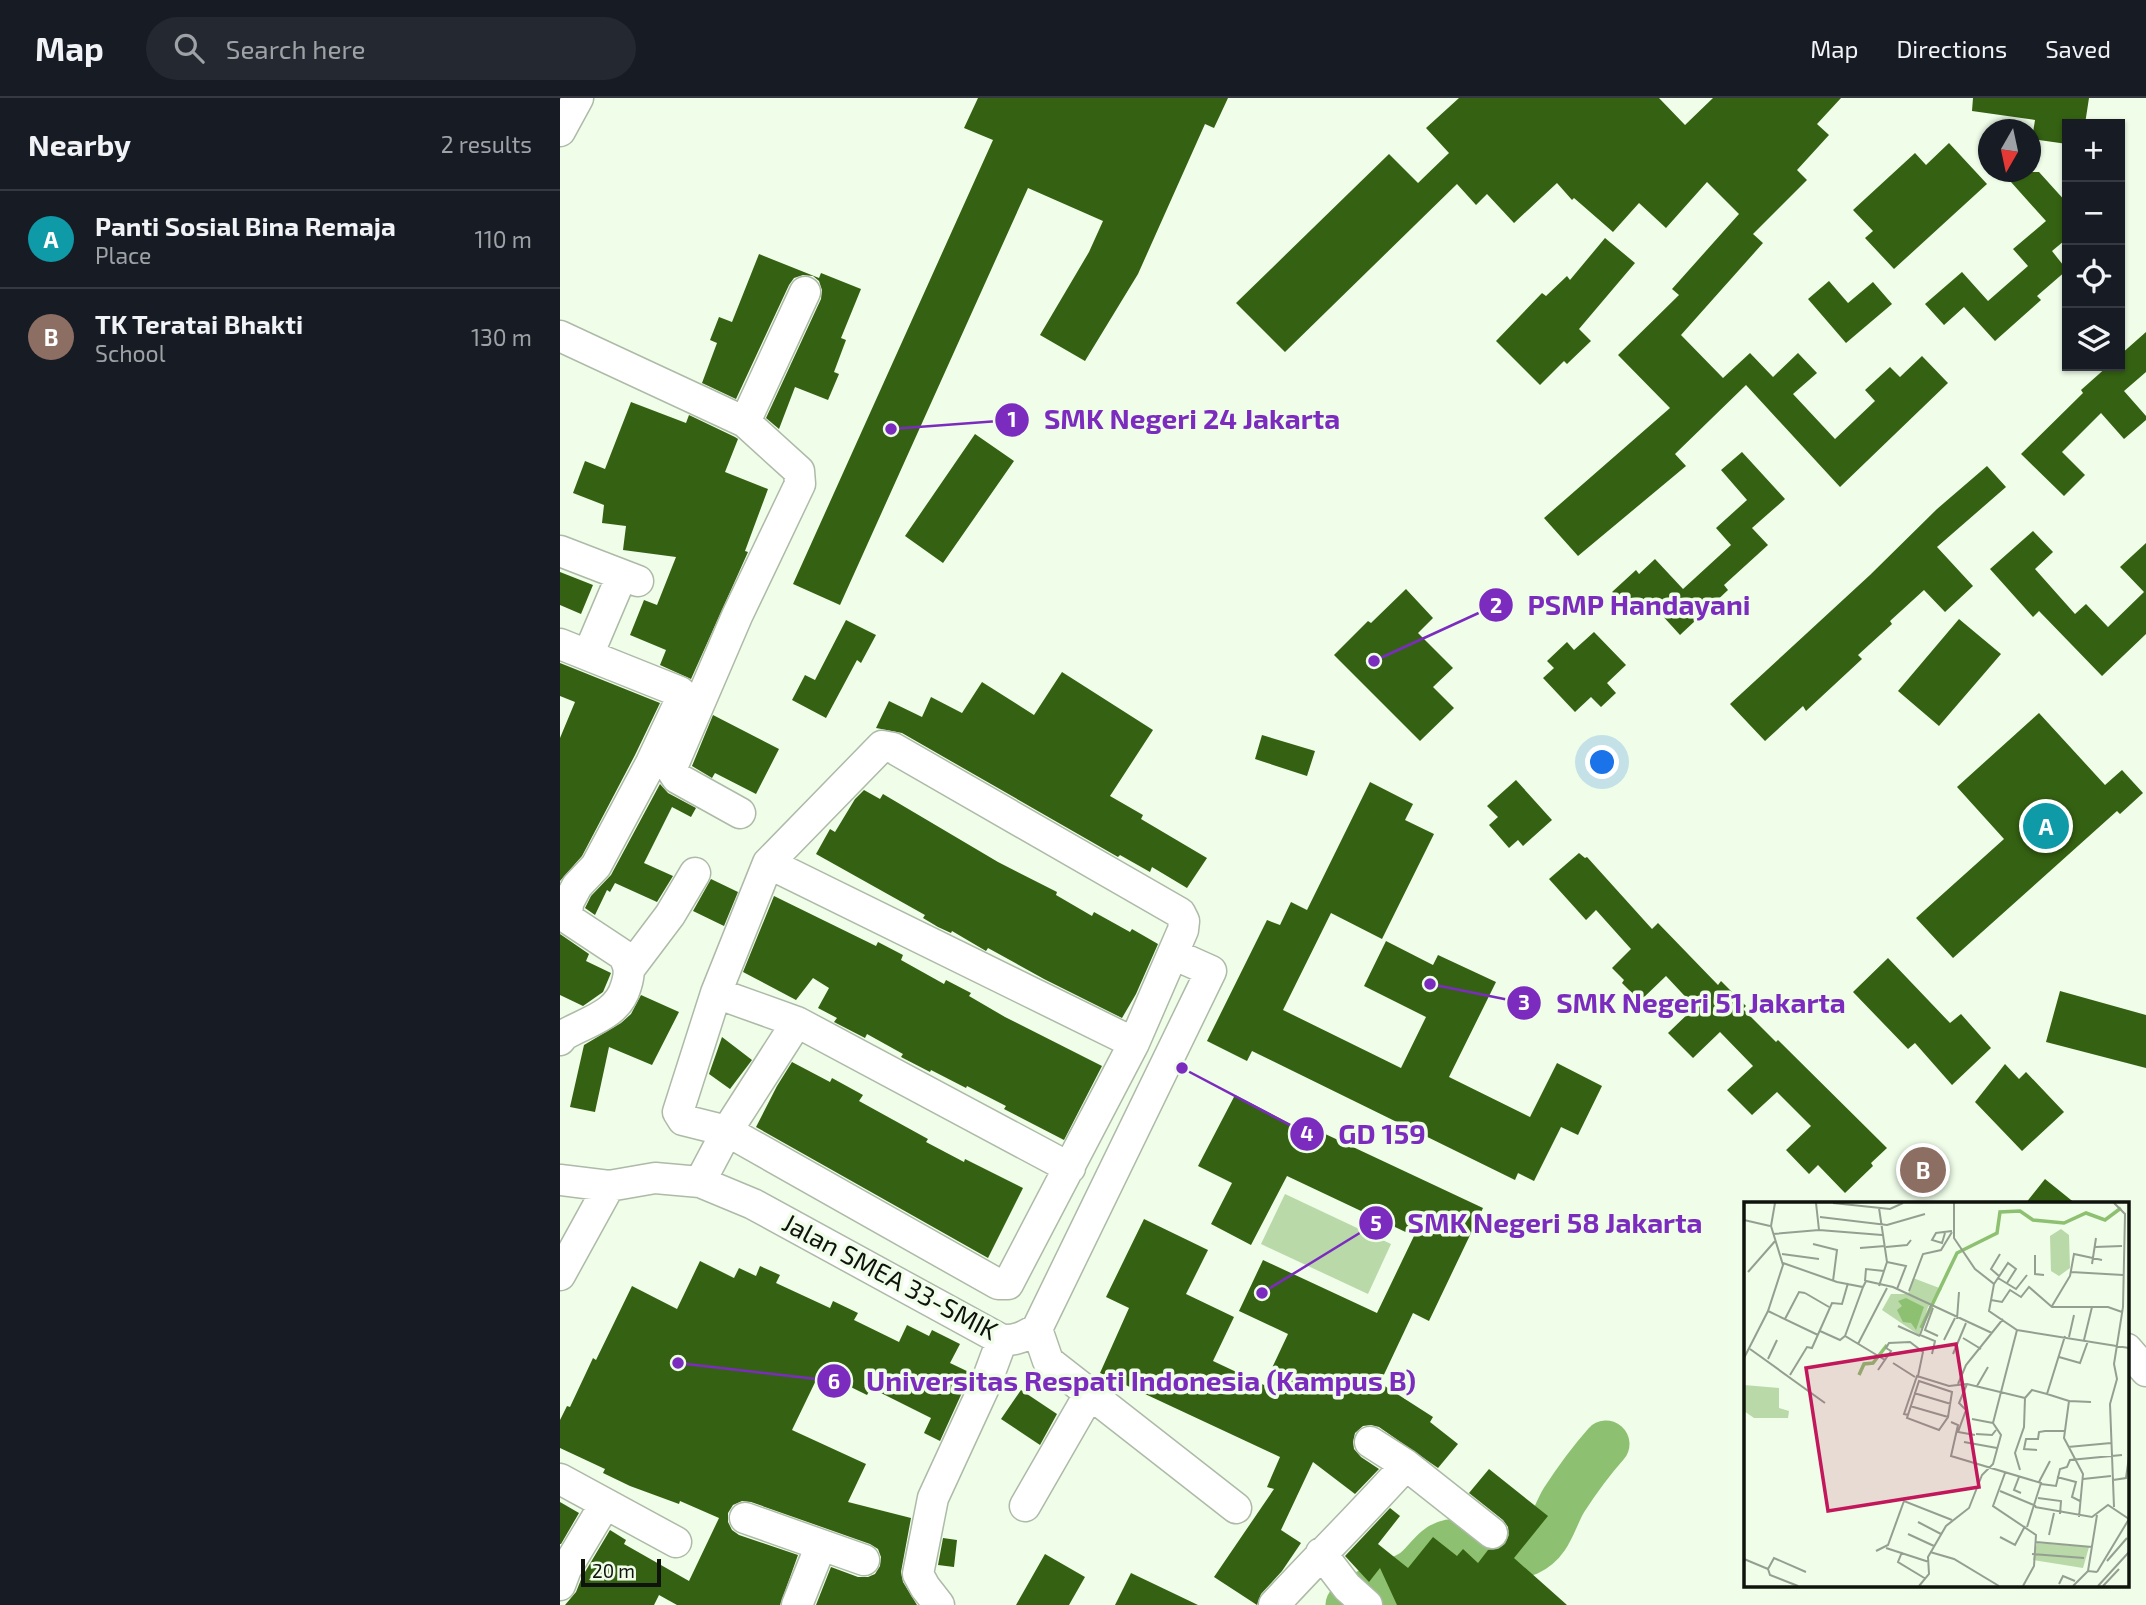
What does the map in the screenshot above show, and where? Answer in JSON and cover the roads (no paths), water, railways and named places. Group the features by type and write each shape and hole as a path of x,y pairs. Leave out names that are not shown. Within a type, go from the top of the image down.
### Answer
{"street":[{"path":"560,131 578,98"},
{"path":"745,422 805,292"},
{"path":"560,335 745,422 799,471 800,484 737,616 673,765 662,767"},
{"path":"560,551 630,579 588,655"},
{"path":"560,644 683,695 662,767 596,866 577,886 566,912 567,918 575,925 623,956 630,968"},
{"path":"887,746 1180,913 1184,921 1183,930 1134,1043 1011,1280 1003,1285 727,1131 683,1120 678,1112 716,993 768,863 878,749 887,746"},
{"path":"662,767 740,813"},
{"path":"768,863 1134,1043"},
{"path":"560,1040 564,1035 615,1009 623,997 630,968 670,915 695,873"},
{"name":"Jalan SMEA 33-SMIK","path":"560,1180 609,1186 655,1178 700,1182 754,1204 1002,1340 1013,1341 1037,1329 1211,971 1172,954"},
{"path":"716,993 797,1021 1070,1168"},
{"path":"700,1182 727,1131 797,1021"},
{"path":"560,1275 609,1186"},
{"path":"1037,1329 1048,1361 1236,1508"},
{"path":"939,1605 918,1574 933,1498 986,1383 1002,1340"},
{"path":"2128,1350 2146,1371"},
{"path":"1024,1506 1090,1393"},
{"path":"1370,1442 1406,1465 1492,1533"},
{"path":"1275,1605 1406,1465"},
{"path":"560,1479 676,1542"},
{"path":"560,1585 579,1546 605,1504"},
{"path":"745,1518 863,1560"},
{"path":"797,1605 821,1545"},
{"path":"1321,1553 1357,1596"}],"waterway":[{"path":"1349,1605 1363,1595 1411,1574 1438,1548 1449,1543 1469,1544 1508,1555 1518,1555 1535,1548 1546,1536 1574,1485 1606,1444"}],"place":[{"name":"SMK Negeri 24 Jakarta","path":"891,429"},
{"name":"PSMP Handayani","path":"1374,661"},
{"name":"Panti Sosial Bina Remaja","path":"2046,826"},
{"name":"SMK Negeri 51 Jakarta","path":"1430,984"},
{"name":"GD 159","path":"1182,1068"},
{"name":"TK Teratai Bhakti","path":"1923,1170"},
{"name":"SMK Negeri 58 Jakarta","path":"1262,1293"},
{"name":"Universitas Respati Indonesia (Kampus B)","path":"678,1363"}]}
